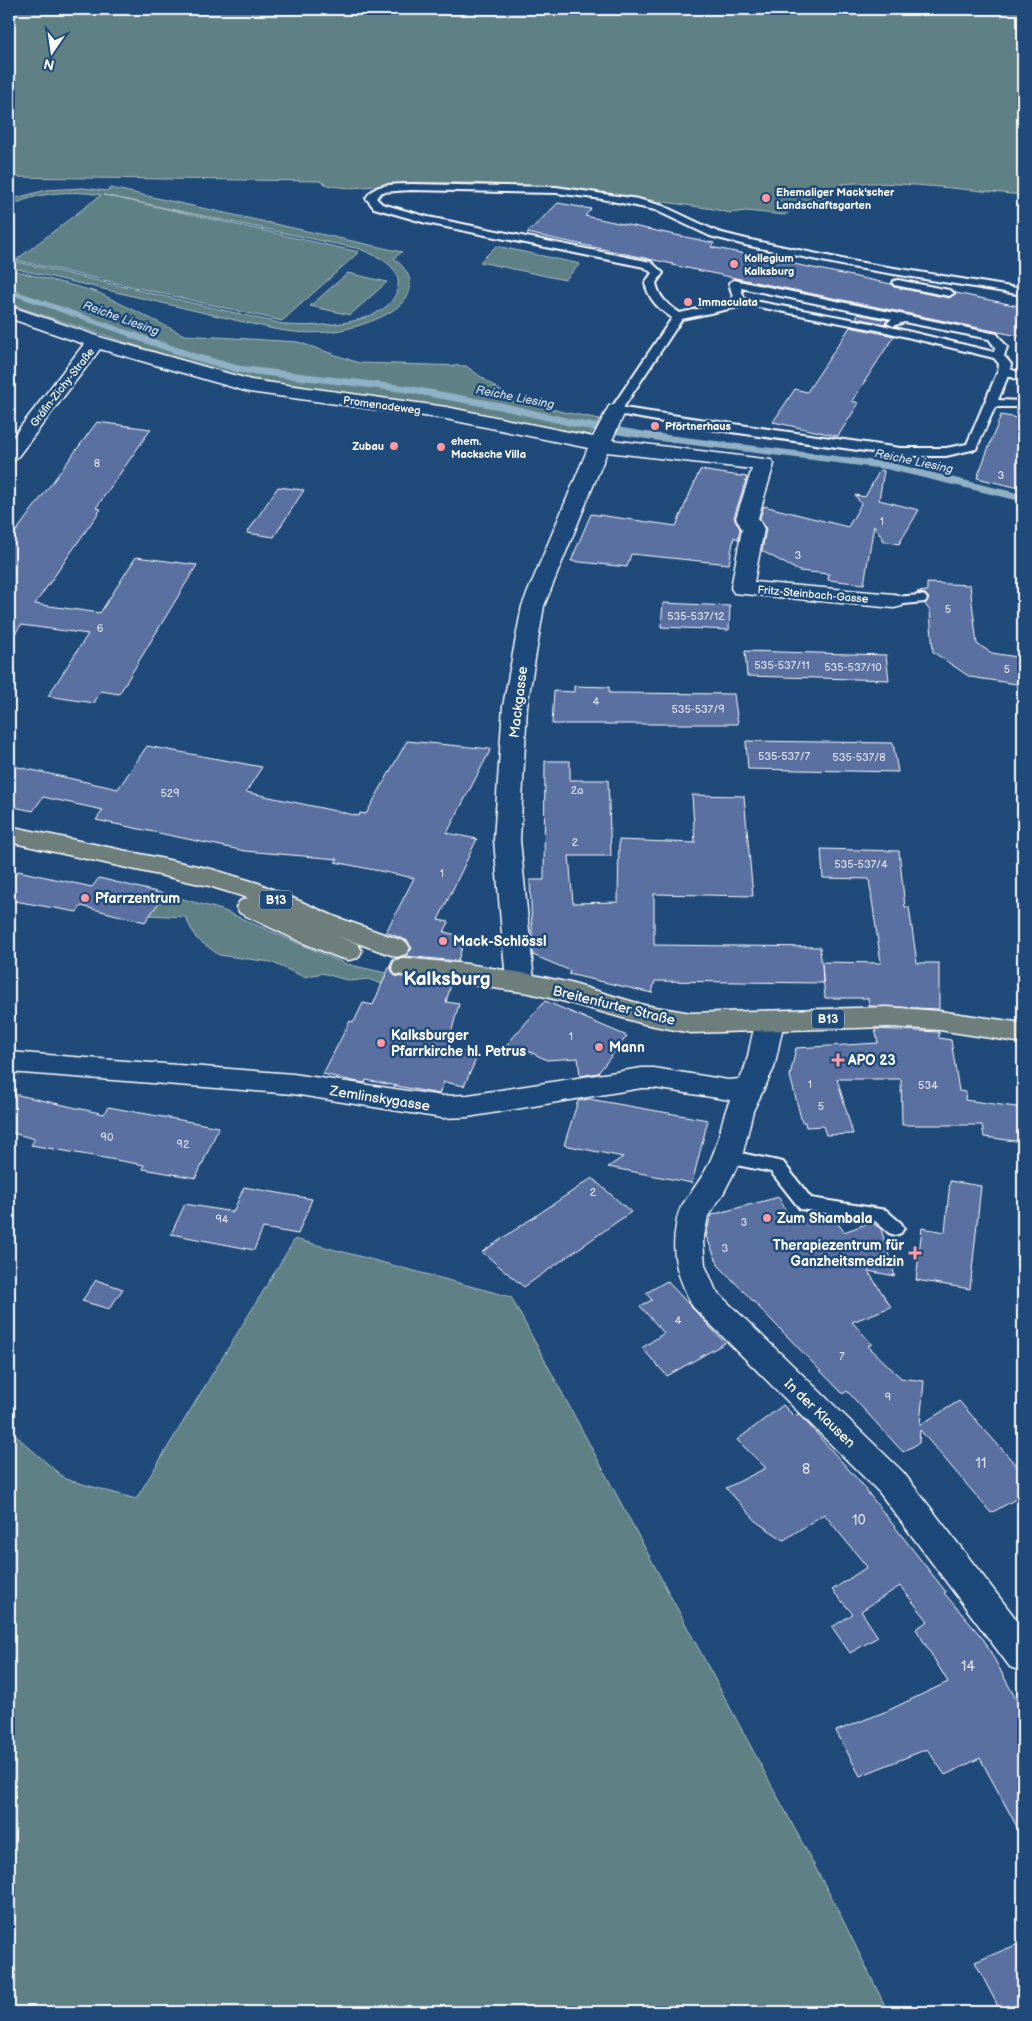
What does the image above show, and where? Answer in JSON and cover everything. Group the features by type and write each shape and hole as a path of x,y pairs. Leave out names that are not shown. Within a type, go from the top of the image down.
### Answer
{"main road":[{"name":"Breitenfurter Straße","path":"9,834 151,866 240,903 310,936 401,958 520,981 665,1020 720,1025 770,1021 900,1018 961,1023 1023,1034"}],"street":[{"name":"Promenadeweg","path":"9,312 96,342 249,386 446,413 608,428 764,464"},
{"name":"Gräfin-Zichy-Straße","path":"9,455 96,342"},
{"name":"Mackgasse","path":"520,981 507,840 515,706 533,606 608,428"},
{"name":"Fritz-Steinbach-Gasse","path":"764,464 747,518 753,529 742,588 894,601"},
{"name":"In der Klausen","path":"770,1021 760,1068 740,1111 727,1157 713,1186 693,1213 688,1242 690,1265 704,1298 891,1482 1023,1656"},
{"name":"Zemlinskygasse","path":"9,1062 316,1087 442,1107 468,1106 642,1078 654,1078 728,1090 750,1089"}],"lane":[{"path":"678,316 652,296 650,283 658,273 647,264 426,220 378,206 371,198 380,189 400,187 556,190 638,202 674,214 714,234 745,242 851,264 1023,292"},
{"path":"745,242 772,257 949,293"},
{"path":"732,304 740,298 734,283 993,336 1001,347 998,356"},
{"path":"762,303 882,328 998,356 1005,364 1004,371 972,446 961,450 929,453 900,452 608,428 678,316 732,304 762,303"},
{"path":"882,328 902,318"},
{"path":"1004,371 1023,378"},
{"path":"991,403 1023,404"},
{"path":"894,601 920,599"},
{"path":"727,1157 777,1167 806,1204 880,1215 895,1228"}],"green space":[{"path":"9,9 1023,9 1023,195 894,184 846,184 834,187 824,198 798,203 784,215 746,211 730,213 637,198 557,189 471,183 417,183 350,188 330,186 319,181 9,177"},
{"path":"83,188 106,191 111,188 402,252 394,258 407,274 410,288 405,300 393,310 377,319 342,330 305,333 269,328 9,267 9,260 287,325 334,324 369,316 383,309 393,299 398,286 396,272 392,267 380,258 360,249 104,195 359,252 282,321 16,260 101,195 90,193 54,193 30,198 9,207 9,200 46,190"},
{"path":"496,246 580,264 565,280 480,262"},
{"path":"9,269 97,292 184,335 298,342 359,363 466,366 509,397 563,412 600,419 590,435 449,408 235,378 9,304"},
{"path":"348,273 387,282 350,315 310,306"},
{"path":"165,894 222,910 346,964 386,973 382,984 368,979 350,981 322,973 304,977 271,962 219,955 196,938 185,917 149,915"},
{"path":"295,1239 511,1297 837,1908 888,2012 9,2012 9,1432 13,1433 65,1479 136,1499"}],"building":[{"name":"Kollegium Kalksburg","path":"558,203 591,209 585,216 714,243 711,247 891,284 894,287 949,298 956,293 1023,307 1023,337 672,265 527,233"},
{"path":"858,314 888,320 885,324 856,318"},
{"path":"850,327 894,336 852,401 859,403 838,436 773,422 795,389 807,392"},
{"path":"1001,415 1023,419 1023,489 977,478"},
{"path":"97,422 151,429 96,508 101,509 35,604 100,613 136,557 197,565 119,694 101,691 94,703 48,696 88,634 21,625 9,642 9,541"},
{"path":"700,470 747,477 734,517 740,529 738,539 734,537 729,564 631,554 627,567 571,561 591,514 676,526"},
{"path":"880,470 884,471 879,500 919,510 899,544 884,541 874,525 864,584 828,580 829,574 799,571 762,551 766,529 760,518 764,506 848,527 861,504 855,495 865,497"},
{"path":"278,487 304,490 274,537 247,533"},
{"path":"927,583 970,585 977,644 992,653 1023,658 1023,685 970,677 933,652 930,611 925,604 929,598 925,594 917,592 927,591"},
{"path":"663,603 730,606 729,630 661,627"},
{"path":"745,651 886,655 889,680 747,676"},
{"path":"574,686 609,687 609,693 734,694 738,724 552,724 554,691 574,692"},
{"path":"407,741 491,749 447,833 477,839 438,920 449,922 444,932 465,937 458,961 405,956 412,949 408,941 386,932 414,878 335,862 338,859 245,851 96,820 103,810 43,797 33,811 9,806 9,765 118,789 147,746 262,767 246,792 359,816 360,813 366,814"},
{"path":"746,741 893,743 898,772 748,769"},
{"path":"545,761 570,761 570,780 608,780 611,856 569,856 573,903 618,902 619,840 695,843 692,795 744,796 753,896 654,894 654,945 820,947 821,962 881,963 869,879 823,878 821,849 899,851 905,907 909,907 917,963 939,963 939,1009 869,1006 868,998 825,998 822,964 823,983 655,981 652,993 568,974 571,971 533,955 530,880 544,880"},
{"name":"Pfarrzentrum","path":"18,871 92,887 99,878 165,894 145,922 81,906 77,912 9,900 9,884"},
{"name":"Kalksburger Pfarrkirche hl. Petrus","path":"393,958 390,968 395,976 451,984 446,1002 459,1004 447,1048 478,1055 464,1086 444,1082 439,1094 366,1080 365,1083 353,1081 323,1074 350,1021 354,1022 363,1003 373,1005"},
{"path":"545,1001 627,1036 598,1073 580,1076 578,1058 547,1060 528,1051 502,1050"},
{"path":"875,1029 939,1032 939,1038 951,1040 959,1091 966,1092 965,1100 1023,1108 1023,1142 984,1137 982,1125 902,1125 901,1079 837,1079 853,1134 826,1135 823,1126 806,1127 805,1122 802,1122 790,1076 796,1048 878,1043"},
{"path":"9,1093 104,1114 108,1107 219,1127 196,1178 143,1169 144,1165 31,1145 35,1139 9,1132"},
{"path":"589,1099 708,1120 692,1183 608,1167 623,1157 564,1145 578,1101"},
{"path":"592,1178 631,1212 524,1287 482,1252"},
{"path":"950,1181 981,1186 970,1289 916,1280 922,1228 945,1232"},
{"path":"244,1187 312,1199 298,1234 263,1228 254,1250 171,1234 185,1204 233,1212"},
{"path":"779,1197 792,1224 819,1214 833,1216 844,1232 871,1222 881,1229 895,1276 868,1271 891,1307 852,1322 872,1344 868,1346 901,1378 924,1381 920,1425 959,1401 1023,1473 1023,1495 991,1513 920,1430 919,1443 903,1452 847,1391 843,1394 719,1266 706,1236 711,1215"},
{"path":"96,1280 123,1289 109,1309 82,1301"},
{"path":"667,1281 725,1343 667,1376 642,1348 664,1333 640,1306 652,1300 646,1293"},
{"path":"783,1405 794,1416 798,1414 808,1424 858,1480 946,1592 944,1593 984,1640 1023,1712 1023,1838 980,1758 945,1775 927,1749 860,1776 836,1731 887,1711 948,1682 916,1629 928,1621 900,1586 861,1611 878,1637 850,1653 832,1627 853,1614 832,1590 867,1567 824,1514 784,1540 758,1523 726,1488 766,1468 737,1440"},
{"path":"1023,1942 1023,2008 1010,2012 1001,2012 975,1962"}],"waterway":[{"name":"Reiche Liesing","path":"9,291 136,336"},
{"name":"Reiche Liesing","path":"132,335 192,356 238,369 407,389 500,406 582,425 656,437 889,466 1023,498"}],"place":[{"name":"Ehemaliger Mack'scher Landschaftsgarten","path":"766,198"},
{"name":"Kollegium Kalksburg","path":"734,264"},
{"name":"Immaculata","path":"688,302"},
{"name":"Pförtnerhaus","path":"655,426"},
{"name":"Zubau","path":"394,446"},
{"name":"ehem. Macksche Villa","path":"441,447"},
{"name":"Pfarrzentrum","path":"85,898"},
{"name":"Mack-Schlössl","path":"443,941"},
{"name":"Kalksburger Pfarrkirche hl. Petrus","path":"381,1043"},
{"name":"Mann","path":"599,1047"},
{"name":"APO 23","path":"838,1060"},
{"name":"Zum Shambala","path":"767,1218"},
{"name":"Therapiezentrum für Ganzheitsmedizin","path":"915,1253"}],"district":[{"name":"Kalksburg","path":"447,978"}]}
